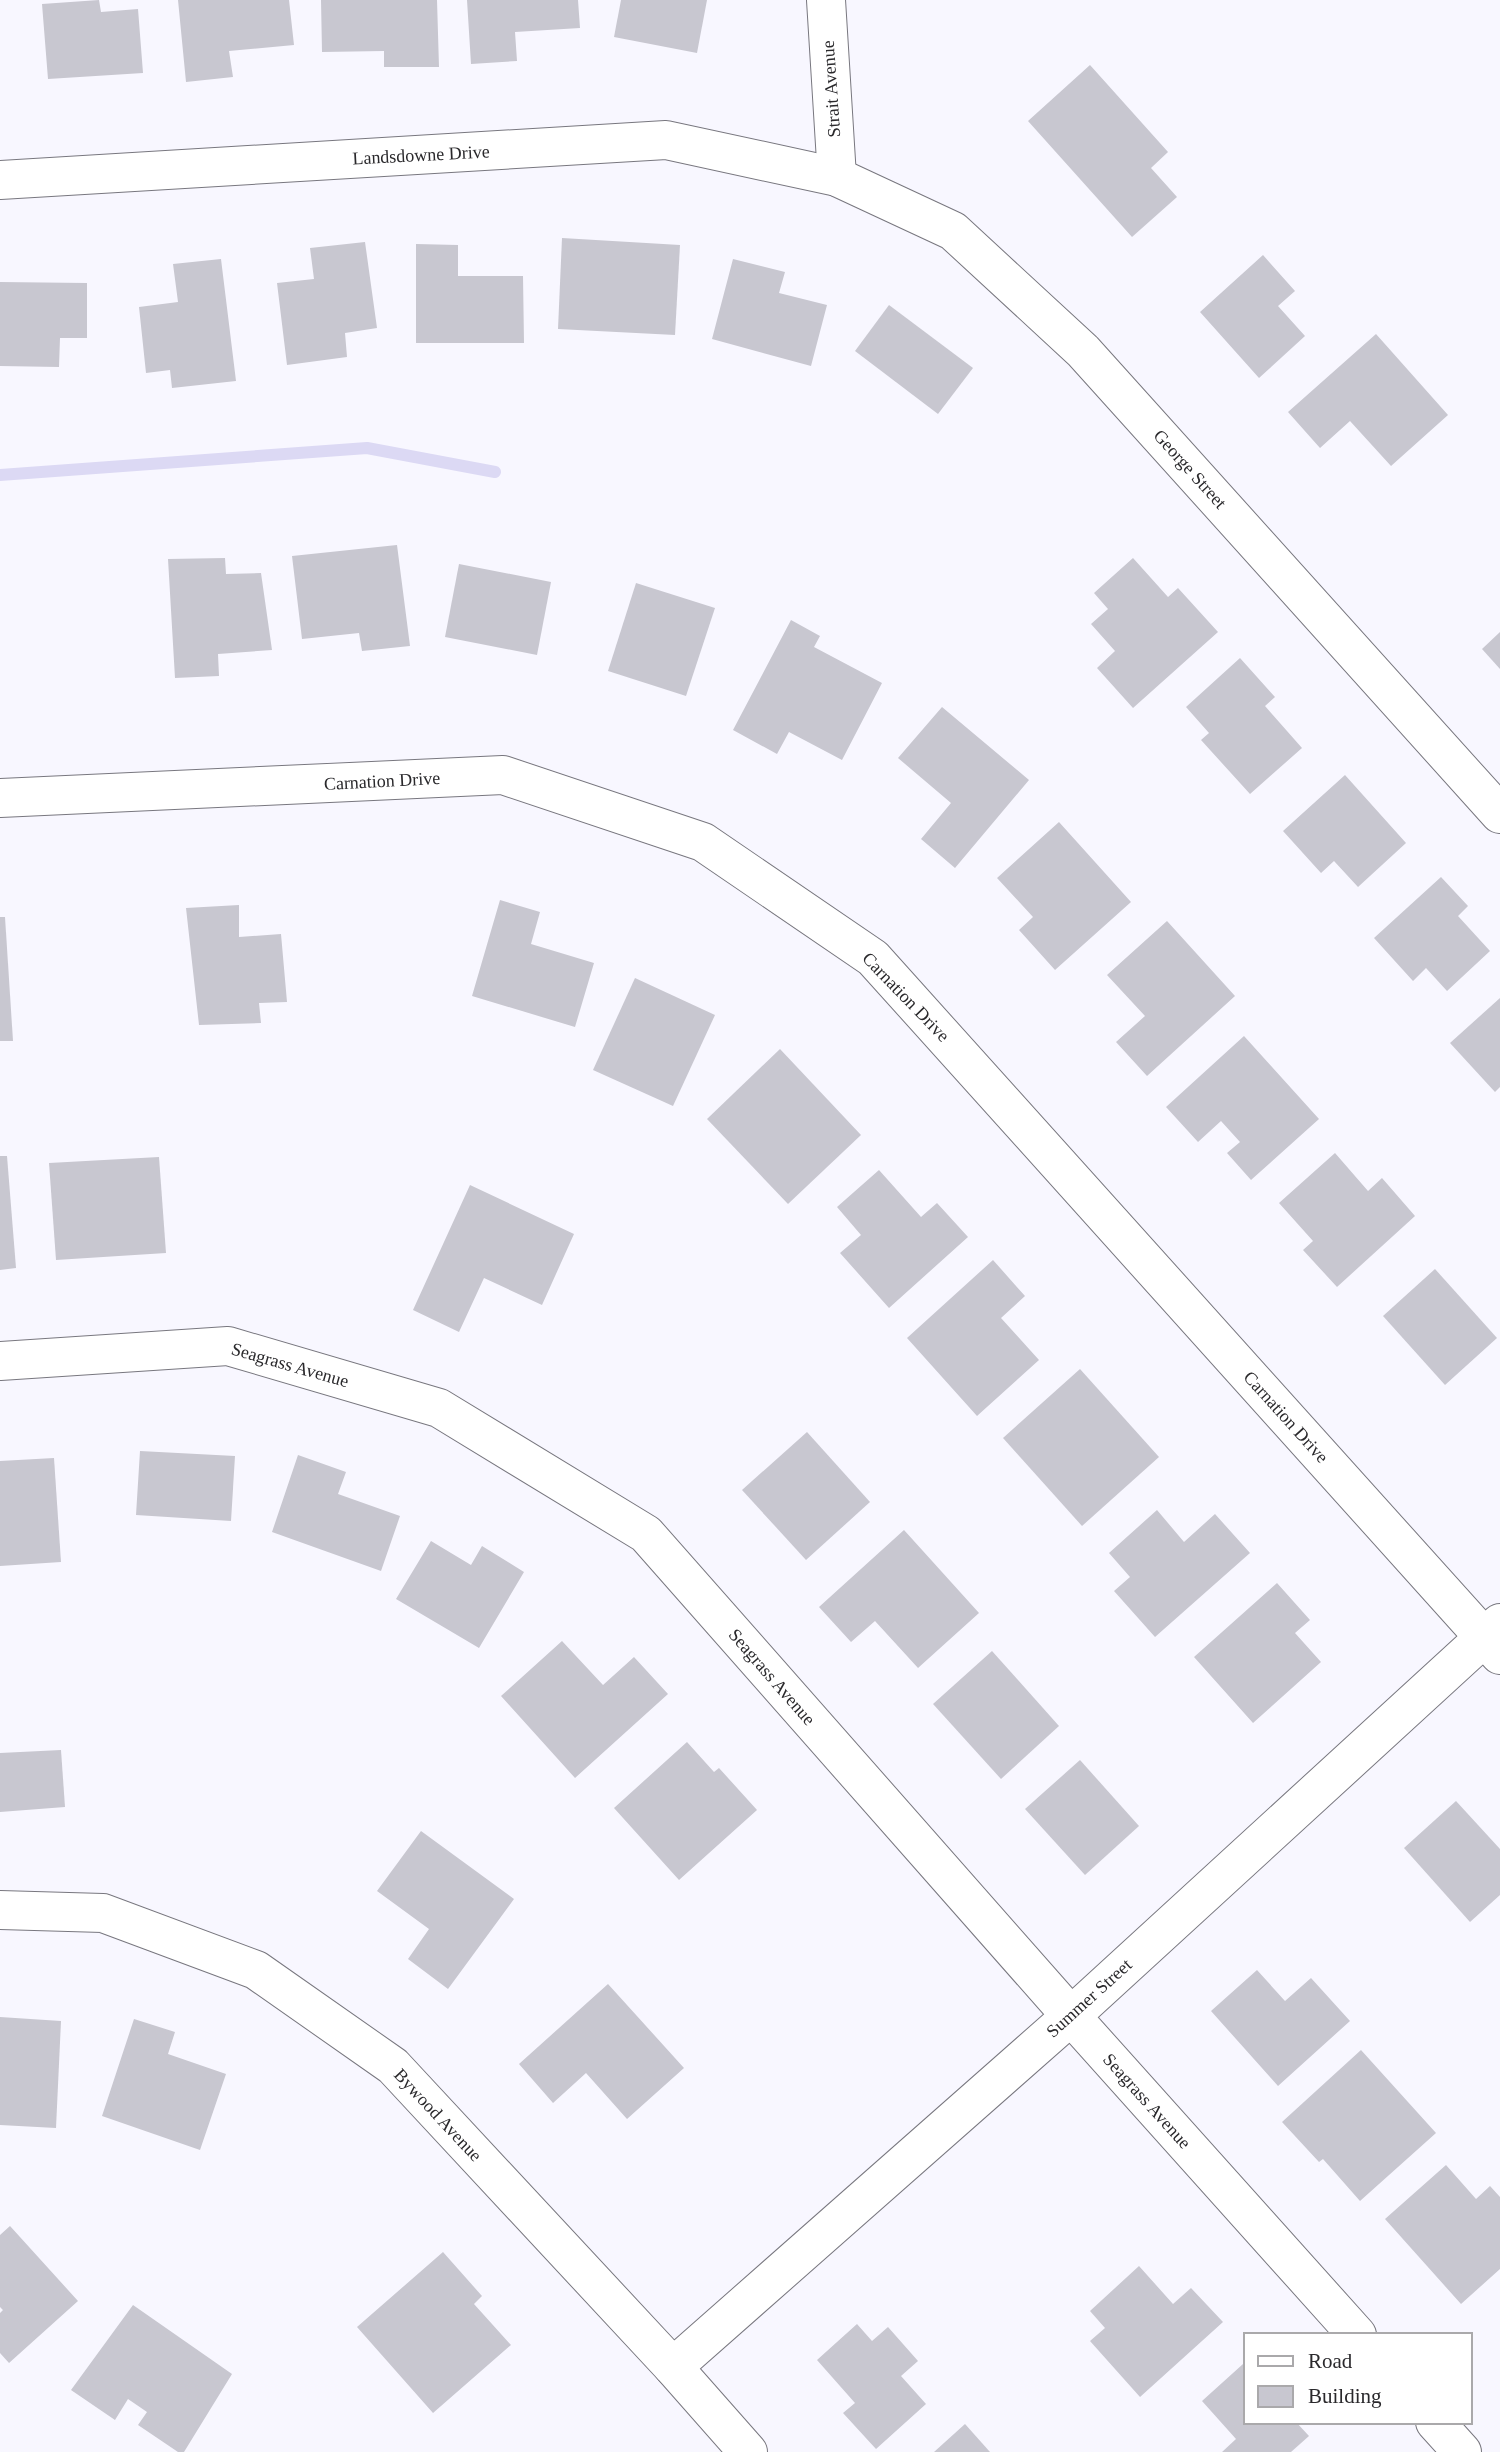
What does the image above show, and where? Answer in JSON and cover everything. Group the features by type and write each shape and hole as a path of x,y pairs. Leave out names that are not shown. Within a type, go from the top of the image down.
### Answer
{"street":[{"name":"Strait Avenue","path":"825,0 838,177"},
{"name":"Landsdowne Drive","path":"0,180 666,140 838,177"},
{"name":"George Street","path":"838,177 953,231 1083,351 1500,814"},
{"name":"Carnation Drive","path":"0,798 503,775 703,842 873,958 1495,1638"},
{"name":"Seagrass Avenue","path":"0,1361 228,1346 439,1408 646,1534 1071,2016 1355,2333"},
{"name":"Summer Street","path":"673,2367 1495,1638"},
{"name":"Bywood Avenue","path":"0,1910 103,1913 256,1970 393,2066 673,2367 748,2452"},
{"path":"1438,2424 1462,2452"}],"building":[{"path":"99,0 101,12 138,9 143,73 48,79 42,4"},
{"path":"178,0 289,0 294,45 229,51 233,77 186,82"},
{"path":"321,0 437,0 439,67 384,67 384,51 322,52"},
{"path":"467,0 578,0 580,28 515,32 517,61 471,64"},
{"path":"621,0 707,0 697,53 614,37"},
{"path":"1090,65 1168,152 1151,168 1177,197 1132,237 1028,121"},
{"path":"562,238 680,245 675,335 558,329"},
{"path":"365,242 377,328 345,333 347,357 287,365 277,283 314,279 310,248"},
{"path":"416,244 458,245 458,276 523,276 524,343 416,343"},
{"path":"1263,255 1295,291 1278,306 1305,336 1259,378 1200,312"},
{"path":"221,259 236,381 172,388 170,370 146,373 139,307 178,302 173,264"},
{"path":"733,259 785,272 779,293 827,305 811,366 712,339"},
{"path":"0,282 87,283 87,338 60,338 59,367 0,366"},
{"path":"889,305 973,368 938,414 855,351"},
{"path":"1376,334 1448,415 1391,466 1350,421 1320,448 1288,412"},
{"path":"397,545 410,646 362,651 359,633 302,639 292,556"},
{"path":"225,558 226,574 261,573 272,650 218,654 219,676 175,678 168,559"},
{"path":"1133,558 1168,597 1178,588 1218,632 1133,708 1097,668 1115,651 1091,624 1108,609 1094,593"},
{"path":"459,564 551,582 537,655 445,637"},
{"path":"636,583 715,608 686,696 608,671"},
{"path":"791,620 820,636 814,647 882,683 842,760 789,732 777,754 733,730"},
{"path":"1500,632 1500,669 1482,649"},
{"path":"1240,658 1275,697 1265,706 1302,748 1250,794 1201,740 1209,733 1186,707"},
{"path":"942,707 1029,780 955,868 921,839 951,803 898,758"},
{"path":"1345,775 1406,843 1358,887 1334,861 1321,873 1283,831"},
{"path":"1059,822 1131,902 1055,970 1019,930 1033,917 997,878"},
{"path":"1441,877 1468,906 1458,916 1490,951 1447,991 1426,968 1413,981 1374,938"},
{"path":"500,900 540,912 531,944 594,963 575,1027 472,996"},
{"path":"239,905 239,937 281,934 287,1002 259,1003 261,1023 199,1025 186,908"},
{"path":"0,917 5,917 13,1041 0,1041"},
{"path":"1167,921 1235,996 1147,1076 1116,1042 1145,1016 1107,975"},
{"path":"635,978 715,1015 673,1106 593,1070"},
{"path":"1500,998 1500,1087 1495,1092 1450,1043"},
{"path":"1244,1036 1319,1119 1251,1180 1227,1153 1240,1142 1221,1121 1198,1142 1166,1107"},
{"path":"780,1049 861,1135 788,1204 707,1119"},
{"path":"1335,1153 1368,1191 1382,1178 1415,1216 1337,1287 1303,1250 1313,1241 1279,1203"},
{"path":"0,1156 7,1156 16,1268 0,1270"},
{"path":"159,1157 166,1253 56,1260 49,1163"},
{"path":"879,1170 921,1217 937,1203 968,1237 889,1308 840,1253 861,1235 837,1207"},
{"path":"470,1185 574,1234 542,1305 484,1278 459,1332 413,1310"},
{"path":"993,1260 1025,1296 1001,1318 1039,1360 977,1416 907,1338"},
{"path":"1435,1269 1497,1338 1445,1385 1383,1316"},
{"path":"1080,1369 1159,1457 1082,1526 1003,1438"},
{"path":"807,1432 870,1502 806,1560 742,1490"},
{"path":"140,1451 235,1456 231,1521 136,1515"},
{"path":"298,1455 346,1472 338,1494 400,1516 381,1571 272,1532"},
{"path":"54,1458 61,1562 0,1566 0,1461"},
{"path":"1157,1510 1184,1542 1215,1514 1250,1553 1155,1637 1114,1591 1130,1577 1109,1553"},
{"path":"904,1530 979,1613 918,1668 875,1621 851,1642 819,1607"},
{"path":"431,1541 471,1565 482,1546 524,1572 479,1648 396,1599"},
{"path":"1277,1583 1310,1620 1295,1633 1321,1662 1253,1723 1194,1657"},
{"path":"562,1641 603,1685 634,1657 668,1694 575,1778 501,1696"},
{"path":"992,1651 1059,1726 1001,1779 933,1704"},
{"path":"687,1742 714,1772 719,1768 757,1810 679,1880 614,1808"},
{"path":"61,1750 65,1807 0,1812 0,1753"},
{"path":"1080,1760 1139,1826 1085,1875 1025,1809"},
{"path":"1456,1801 1500,1849 1500,1895 1470,1922 1404,1848"},
{"path":"421,1831 514,1899 448,1989 408,1959 429,1929 377,1891"},
{"path":"1257,1970 1285,2001 1311,1978 1350,2021 1278,2086 1211,2011"},
{"path":"608,1984 684,2068 627,2119 586,2073 553,2103 519,2064"},
{"path":"0,2017 61,2021 56,2128 0,2125"},
{"path":"134,2019 175,2032 168,2054 226,2074 200,2150 102,2116"},
{"path":"1361,2050 1436,2133 1360,2201 1323,2159 1319,2162 1282,2122"},
{"path":"1446,2165 1476,2199 1490,2186 1500,2197 1500,2269 1461,2304 1385,2219"},
{"path":"10,2226 78,2301 9,2363 0,2353 0,2313 3,2310 0,2307 0,2235"},
{"path":"443,2252 482,2296 474,2304 511,2345 433,2413 357,2327"},
{"path":"1139,2266 1173,2304 1191,2288 1223,2322 1140,2397 1090,2341 1105,2328 1090,2311"},
{"path":"133,2305 232,2374 184,2452 178,2452 138,2425 147,2412 128,2399 115,2420 71,2390"},
{"path":"857,2324 872,2341 888,2327 918,2361 901,2376 926,2404 876,2449 843,2413 855,2403 817,2360"},
{"path":"1243,2364 1244,2424 1298,2424 1309,2436 1291,2452 1222,2452 1236,2439 1202,2401"},
{"path":"965,2424 990,2452 934,2452"}],"waterway":[{"path":"0,475 367,448 495,472"}]}
